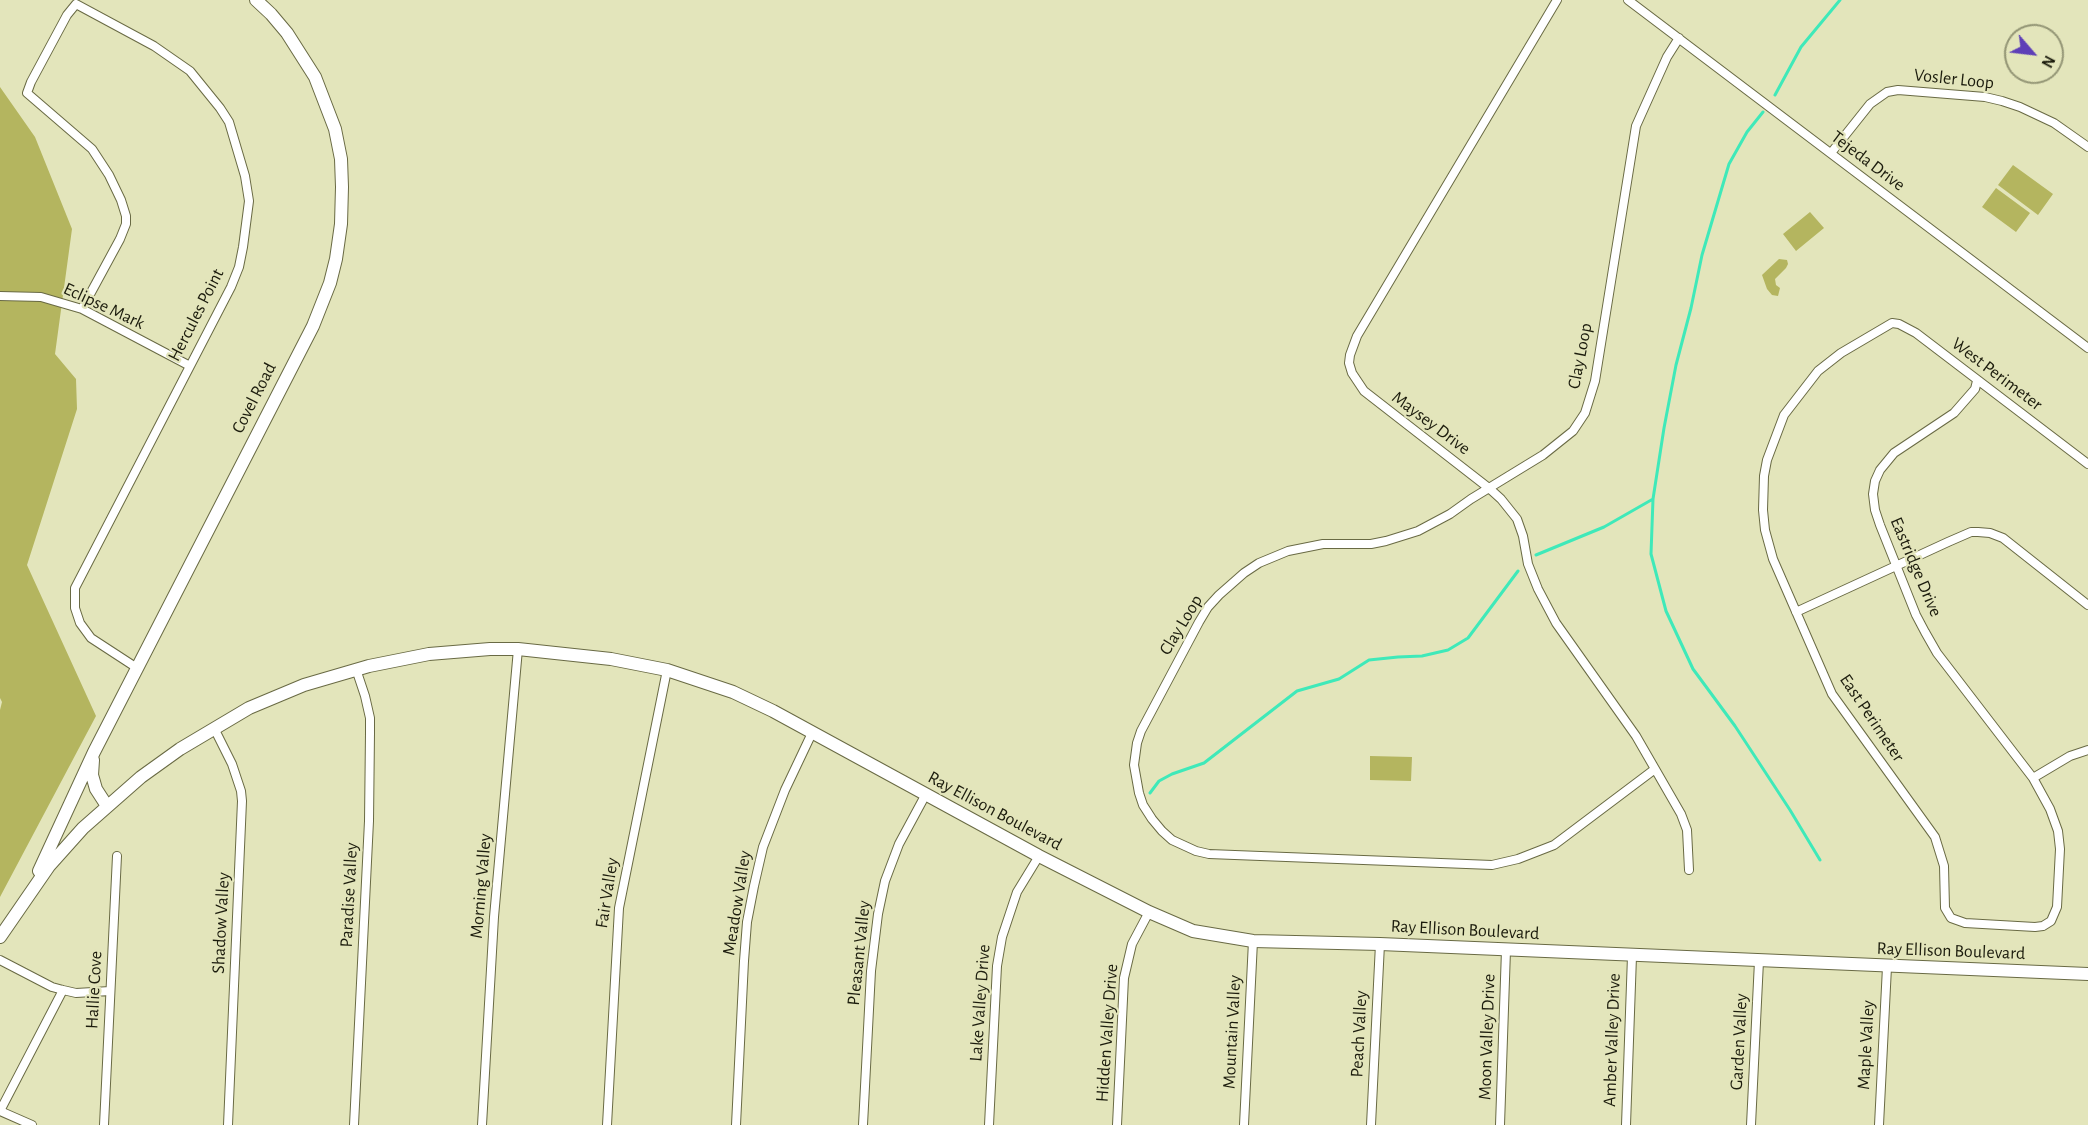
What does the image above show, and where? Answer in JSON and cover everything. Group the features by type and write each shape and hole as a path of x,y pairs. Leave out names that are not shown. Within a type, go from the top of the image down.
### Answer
{"street":[{"name":"Covel Road","path":"107,806 96,789 92,775 94,752 313,326 330,283 336,259 341,224 342,188 341,159 335,129 315,77 287,33 256,0"},
{"name":"Maysey Drive","path":"1557,0 1357,336 1350,355 1352,373 1364,391 1490,489 1517,519 1528,564 1538,590 1556,622 1636,736 1672,797 1687,830 1689,870"},
{"name":"Tejeda Drive","path":"1628,0 2088,348"},
{"name":"Hercules Point","path":"81,309 120,239 126,224 126,216 109,176 92,149 27,93 67,15 76,4 154,46 190,71 229,122 245,176 249,201 239,267 231,287 75,588 75,608 80,623 91,638 137,668"},
{"name":"Clay Loop","path":"1655,769 1554,845 1518,860 1492,865 1209,854 1196,851 1172,840 1162,831 1143,805 1135,778 1134,765 1141,731 1199,622 1208,607 1231,584 1259,563 1288,551 1323,544 1386,542 1418,531 1543,456 1573,431 1585,413 1595,381 1634,132 1642,109 1679,38"},
{"name":"Vosler Loop","path":"1831,153 1870,104 1887,92 1898,90 1985,97 2002,101 2054,123 2088,147"},
{"name":"Eclipse Mark","path":"0,296 41,297 81,309 190,366"},
{"name":"West Perimeter","path":"1882,328 1892,323 1899,324 1916,333 2088,464"},
{"name":"East Perimeter","path":"1882,328 1841,353 1818,371 1784,415 1772,442 1764,476 1765,530 1773,560 1832,694 1935,837 1944,866 1944,908 1950,918 1965,923 2035,927 2043,926 2050,921 2057,907 2060,849 2058,831 2050,809 2032,778"},
{"name":"Eastridge Drive","path":"1977,381 1974,389 1954,412 1893,453 1875,481 1873,494 1875,510 1916,615 1937,653 2032,778"},
{"path":"1796,612 1971,532 1990,533 2003,538 2088,605"},
{"name":"Ray Ellison Boulevard","path":"0,937 30,891 64,848 107,806 160,763 249,708 304,685 356,669 429,654 518,649 612,659 667,670 751,700 1039,856 1149,912 1193,931 1253,941 1380,944 2088,974"},
{"name":"Morning Valley","path":"482,1125 494,916 518,649"},
{"name":"Paradise Valley","path":"354,1125 369,821 370,733 365,696 356,669"},
{"name":"Fair Valley","path":"607,1125 619,908 667,670"},
{"name":"Shadow Valley","path":"214,728 237,777 242,801 228,1125"},
{"name":"Meadow Valley","path":"736,1125 744,961 752,895 763,847 785,790 812,733"},
{"path":"2032,778 2070,756 2088,750"},
{"path":"30,891 94,752"},
{"name":"Pleasant Valley","path":"863,1125 871,971 878,914 885,881 899,844 926,794"},
{"name":"Hallie Cove","path":"104,1125 117,856"},
{"name":"Lake Valley Drive","path":"989,1125 997,966 1002,937 1017,892 1039,856"},
{"name":"Hidden Valley Drive","path":"1117,1125 1124,978 1132,944 1149,912"},
{"name":"Mountain Valley","path":"1244,1125 1253,941"},
{"name":"Peach Valley","path":"1371,1125 1380,944"},
{"name":"Moon Valley Drive","path":"1500,1125 1506,950"},
{"name":"Amber Valley Drive","path":"1626,1125 1632,956"},
{"path":"0,960 52,987 76,993 111,991"},
{"name":"Garden Valley","path":"1751,1125 1760,961"},
{"name":"Maple Valley","path":"1879,1125 1887,967"},
{"path":"32,1125 0,1111 63,990"}],"shaded area":[{"path":"0,87 35,137 72,229 55,354 76,379 77,409 27,565 96,716 0,897 0,710 2,702 0,698"},
{"path":"2013,165 2053,194 2038,215 1998,185"},
{"path":"1996,188 2030,213 2016,232 1982,207"},
{"path":"1810,212 1824,228 1796,251 1783,234"},
{"path":"1779,259 1787,260 1788,264 1775,279 1776,285 1780,288 1778,296 1772,295 1767,289 1762,275"},
{"path":"1370,756 1412,757 1411,781 1370,780"}],"waterway":[{"path":"1775,95 1801,47 1840,0"},
{"path":"1763,112 1747,132 1729,164 1702,255 1664,428 1653,499 1651,554 1666,611 1693,669 1735,726 1820,860"},
{"path":"1536,555 1604,527 1653,499"},
{"path":"1150,793 1159,781 1204,763 1297,691 1339,679 1369,660 1422,656 1448,650 1468,638 1518,571"}]}
